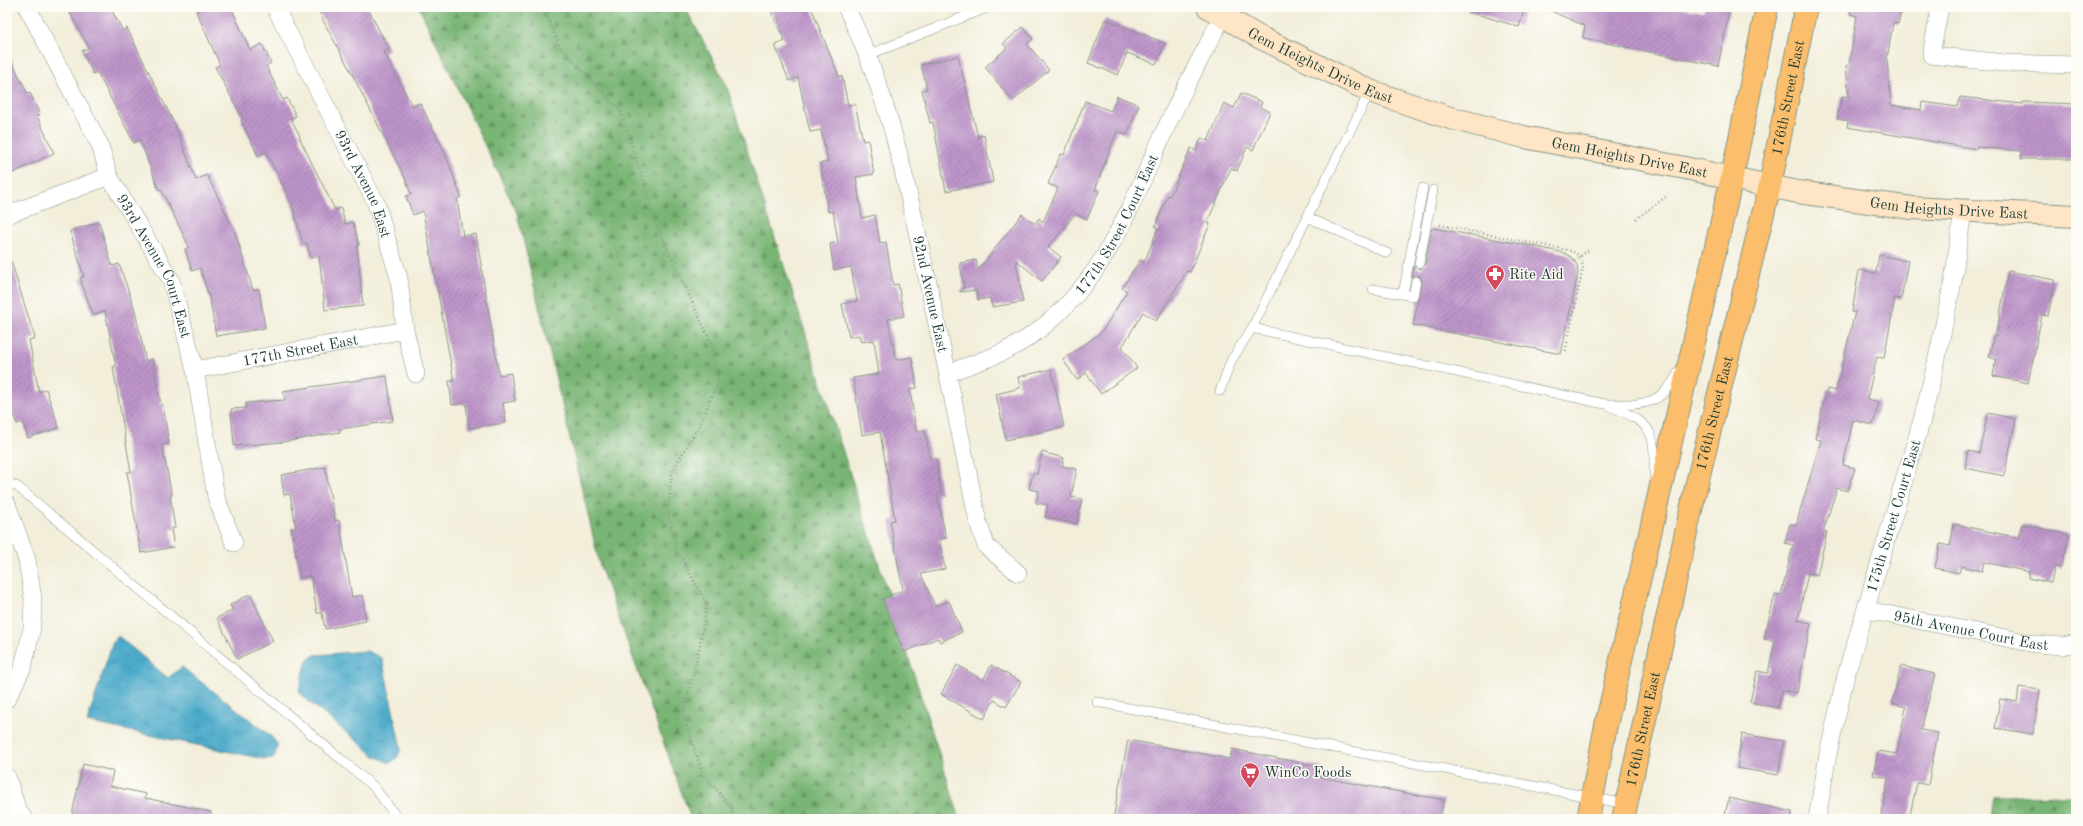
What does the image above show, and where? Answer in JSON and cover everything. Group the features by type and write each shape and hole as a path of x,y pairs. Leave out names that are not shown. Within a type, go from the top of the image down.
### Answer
{"main road":[{"path":"1588,819 1606,726 1732,177 1767,7"},
{"name":"176th Street East","path":"1624,811 1694,494 1770,185 1806,7"}],"street":[{"name":"93rd Avenue Court East","path":"27,7 100,145 109,176 171,280 195,370 216,497 234,543"},
{"name":"93rd Avenue East","path":"275,7 376,202 399,278 405,330 416,374"},
{"name":"92nd Avenue East","path":"846,7 880,85 894,131 948,373 978,522 986,546 1018,573"},
{"path":"1940,7 1931,55 2004,63 2076,65"},
{"name":"Gem Heights Drive East","path":"1215,12 1258,37 1370,91 1447,117 1524,137 1732,177 1798,192 1912,208 1963,212 2076,216"},
{"name":"177th Street Court East","path":"948,373 988,358 1025,340 1053,318 1078,294 1114,242 1165,129 1215,12"},
{"path":"7,215 109,176"},
{"name":"175th Street Court East","path":"1817,819 1828,754 1846,674 1867,610 1928,399 1953,281 1963,212"},
{"name":"177th Street East","path":"195,370 405,330"},
{"path":"7,504 26,560 33,598 32,628 23,668 7,699"},
{"name":"95th Avenue Court East","path":"1867,610 2035,644 2063,646 2076,643"},
{"path":"7,777 17,808 24,819"}],"lane":[{"path":"868,55 989,7"},
{"path":"1220,391 1231,361 1252,328 1370,91"},
{"path":"1403,294 1423,188"},
{"path":"1419,263 1433,190"},
{"path":"1307,217 1387,253"},
{"path":"1372,288 1413,296 1416,281"},
{"path":"1252,328 1605,404 1636,405 1647,403 1667,391 1679,370 1708,282"},
{"path":"1605,404 1641,421 1650,431 1655,451 1653,521"},
{"path":"7,482 18,487 374,787 398,819"},
{"path":"1097,702 1592,797 1624,811"}],"path":[{"path":"543,7 560,47 620,110 659,230 690,294 712,345 718,382 701,422 672,472 668,510 676,549 707,604 699,649 684,714 703,774 732,808 732,819"},
{"path":"1636,219 1667,196"},
{"path":"1427,223 1572,250 1580,256 1582,267 1565,353"},
{"path":"1574,260 1589,250"}],"green space":[{"path":"419,7 685,7 726,84 960,819 691,819 600,566 517,213"},
{"path":"2076,795 2076,819 1990,819 1993,796"}],"water":[{"path":"118,636 168,678 182,667 270,735 278,745 274,758 264,759 87,722 112,644"},
{"path":"367,651 382,658 401,749 397,758 390,763 375,756 302,696 299,690 307,660 315,655"}],"building":[{"path":"67,7 110,7 123,31 127,28 175,125 196,180 207,175 235,232 253,290 259,289 265,328 216,336 210,300 200,268 192,271 185,249 189,247 161,189 159,190 140,140 134,143 97,72 93,74 82,51 89,48"},
{"path":"206,7 231,7 250,50 262,44 271,63 266,66 283,100 287,98 296,116 291,119 335,210 341,208 345,224 353,222 359,245 357,246 363,306 325,310 319,256 311,258 307,243 303,244 292,204 266,152 258,156 241,120 243,119 215,67 220,65 196,11"},
{"path":"317,7 367,7 389,49 384,52 412,106 420,103 446,155 461,197 457,199 463,236 476,234 499,375 511,373 515,401 503,403 506,423 469,428 466,403 452,405 449,381 454,381 423,211 413,215 406,196 411,194 405,178"},
{"path":"769,7 811,7 839,77 842,76 848,105 855,104 863,141 868,140 874,174 856,177 862,218 875,215 880,243 886,242 893,285 898,284 904,316 888,319 896,360 912,357 917,388 910,389 916,432 925,431 930,459 936,458 941,493 937,494 946,538 939,539 945,569 921,574 935,606 949,601 962,632 940,642 938,638 904,652 882,599 903,590 890,521 895,520 880,432 862,435 853,378 879,374 874,340 861,342 859,335 849,337 842,304 857,301 851,267 834,270 830,244 838,242 833,211 828,212 820,163 828,162 821,130 810,132 798,77 789,81 775,45 785,41"},
{"path":"1467,7 1525,7 1519,27 1467,11"},
{"path":"1542,7 1677,7 1703,12 1705,7 1730,7 1718,66 1583,38 1585,26"},
{"path":"1851,7 1902,7 1898,24 1893,23 1887,59 1891,105 1921,110 1922,102 1958,107 1960,97 2023,104 2023,102 2076,104 2076,159 2021,159 2021,151 1977,147 1976,149 1847,127 1848,121 1837,119 1842,96 1849,97 1846,66 1849,65 1857,16 1850,14"},
{"path":"1105,19 1165,43 1156,64 1127,53 1118,75 1088,63"},
{"path":"1023,27 1033,39 1027,44 1049,70 1013,101 985,67 1007,48 1003,44"},
{"path":"7,52 28,94 30,93 40,115 37,116 54,153 7,176"},
{"path":"958,56 978,137 984,135 993,182 946,191 933,122 930,123 922,90 927,89 921,65"},
{"path":"1241,93 1262,102 1260,107 1270,112 1253,150 1247,147 1237,171 1231,168 1207,223 1210,224 1190,272 1187,271 1156,321 1143,312 1122,347 1137,368 1101,394 1086,373 1077,380 1063,360 1102,332 1127,291 1122,288 1140,260 1144,263 1158,228 1155,227 1168,195 1170,196 1191,148 1196,151 1201,138 1208,141 1224,103 1234,108"},
{"path":"1117,96 1139,105 1127,135 1117,131 1095,190 1099,191 1087,219 1075,214 1048,247 1061,257 1042,281 1016,260 1023,302 992,307 990,298 978,300 976,290 960,292 964,287 960,263 976,260 978,270 1022,214 1035,224 1039,218 1043,222 1058,188 1048,184 1061,154 1064,155 1085,101 1111,111"},
{"path":"99,222 112,266 119,264 134,307 146,361 152,359 161,405 163,405 169,444 162,445 172,496 170,497 175,528 171,529 174,547 141,553 127,472 131,472 113,367 116,366 105,311 93,315 80,278 84,277 70,231"},
{"name":"Rite Aid","path":"1432,228 1533,246 1564,253 1571,257 1577,265 1578,273 1561,354 1413,325 1422,282 1420,276 1412,276 1414,266 1421,269 1425,264"},
{"path":"1879,255 1908,261 1901,299 1895,298 1884,358 1877,357 1867,399 1879,402 1873,425 1853,420 1843,465 1855,468 1848,491 1837,488 1823,532 1827,532 1817,575 1808,573 1798,620 1811,623 1797,693 1782,690 1778,708 1750,702 1757,671 1768,673 1775,641 1764,639 1775,594 1781,595 1793,545 1785,543 1790,524 1796,525 1821,440 1815,439 1827,389 1836,391 1855,312 1852,312 1859,270 1876,273"},
{"path":"11,261 35,338 29,340 39,392 46,389 59,428 28,438 23,422 17,424 9,402 7,386 7,262"},
{"path":"2008,271 2055,280 2048,316 2042,315 2028,383 1993,376 1996,359 1989,357 1994,335 1996,336"},
{"path":"1051,369 1064,427 1006,440 996,394 1020,388 1018,377"},
{"path":"387,376 393,421 339,429 340,432 283,442 234,446 231,409 246,408 246,403 285,400 283,391"},
{"path":"1988,413 2016,419 2004,476 1965,468 1968,451 1979,453"},
{"path":"1042,452 1064,458 1062,466 1077,469 1071,497 1082,499 1077,524 1045,517 1048,505 1036,503 1039,491 1029,489 1033,473 1037,474"},
{"path":"325,467 335,521 339,520 352,597 362,595 366,621 325,629 322,613 317,613 311,576 300,578 291,528 296,528 290,494 284,495 281,475"},
{"path":"1954,524 2019,538 2022,524 2069,535 2061,568 2055,566 2051,583 2028,578 2029,572 1984,562 1982,571 1961,566 1959,573 1935,568 1940,544 1950,546"},
{"path":"250,594 273,641 237,659 217,618 233,610 230,605"},
{"path":"957,665 983,680 991,665 1021,682 1006,707 994,700 984,719 941,694"},
{"path":"1901,666 1935,674 1921,730 1938,733 1928,785 1917,783 1909,819 1881,819 1888,778 1873,775 1878,751 1897,754 1906,707 1892,703"},
{"path":"2019,687 2040,690 2033,734 1995,728 2000,699 2017,702"},
{"path":"1742,734 1784,741 1778,775 1737,768"},
{"name":"WinCo Foods","path":"1128,740 1230,759 1232,749 1321,767 1319,777 1444,800 1440,819 1113,819"},
{"path":"83,764 113,771 110,786 146,794 145,798 211,812 210,819 91,819 72,815"},
{"path":"1729,798 1792,812 1791,819 1724,819"}],"place":[{"name":"Rite Aid","path":"1495,291"},
{"name":"WinCo Foods","path":"1250,789"}]}
